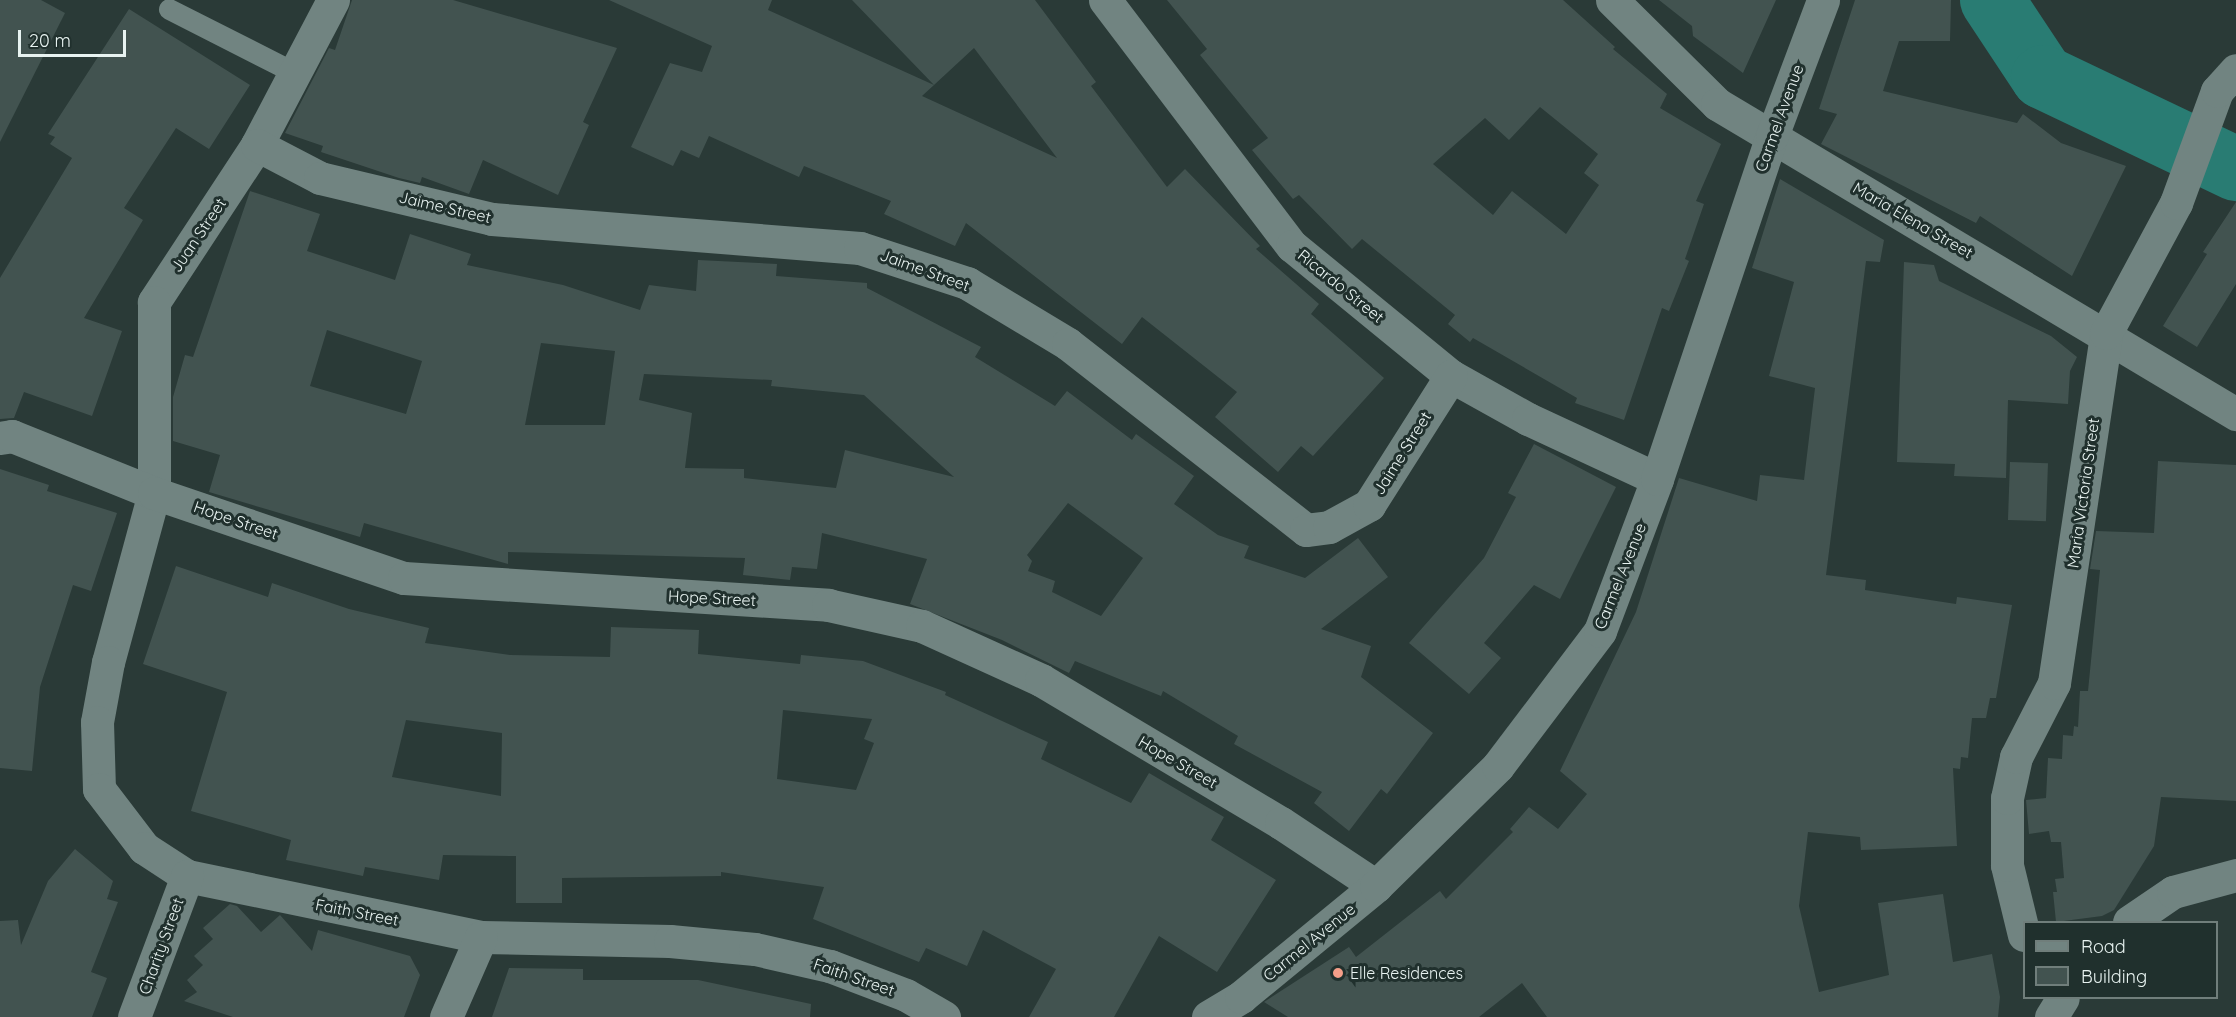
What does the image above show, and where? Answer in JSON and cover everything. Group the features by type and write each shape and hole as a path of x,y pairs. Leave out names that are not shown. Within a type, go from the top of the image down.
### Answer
{"street":[{"name":"Juan Street","path":"154,493 154,302 257,145 297,74 333,0"},
{"name":"Ricardo Street","path":"1105,0 1292,246 1451,376 1528,419 1657,480"},
{"name":"Maria Elena Street","path":"1612,0 1700,91 2106,333 2236,414"},
{"name":"Carmel Avenue","path":"1208,1017 1241,997 1376,886 1498,766 1600,631 1657,480 1772,135 1823,0"},
{"name":"Maria Victoria Street","path":"2023,927 2007,865 2007,798 2016,757 2054,683 2106,333 2176,203 2227,80"},
{"name":"Jaime Street","path":"257,145 320,178 492,219 860,248 967,283 1068,344 1306,530 1329,527 1369,504 1451,376"},
{"name":"Hope Street","path":"0,438 12,436 154,493 404,578 828,605 922,626 1041,680 1281,823 1376,886"},
{"name":"Faith Street","path":"154,493 108,662 97,722 99,789 144,848 187,876 482,937 670,941 755,949 830,966 906,995 944,1017"},
{"path":"2130,921 2173,892 2236,875"},
{"name":"Charity Street","path":"134,1017 187,876"},
{"path":"446,1017 482,937"}],"lane":[{"path":"169,9 297,74"}],"building":[{"path":"0,0 41,0 65,13 0,142"},
{"path":"352,0 453,0 617,48 583,122 589,125 558,195 483,160 469,194 422,177 420,183 321,152 323,146 285,133 329,48 335,50"},
{"path":"609,0 772,0 768,10 934,85 852,0 1035,0 1096,82 1091,86 1167,187 1185,169 1260,246 1256,249 1319,304 1311,314 1384,378 1313,456 1301,446 1278,472 1215,417 1237,392 1142,317 1122,344 966,223 955,246 884,214 891,201 804,166 799,177 709,136 699,158 681,150 673,166 631,147 670,63 702,72 712,46","holes":["974,48 1057,158 922,96"]},
{"path":"1167,0 1563,0 1615,47 1613,49 1667,94 1660,108 1721,144 1696,201 1704,204 1685,259 1689,261 1669,311 1662,308 1624,420 1575,403 1577,398 1473,338 1470,342 1448,324 1455,315 1362,239 1352,249 1299,195 1293,199 1252,150 1268,138 1200,55 1207,49","holes":["1540,107 1598,154 1584,173 1599,185 1566,234 1512,191 1493,215 1433,164 1485,118 1509,140"]},
{"path":"1659,0 1776,0 1743,73 1693,36 1692,26"},
{"path":"1855,0 1951,0 1950,41 1899,41 1883,91 2017,123 2023,114 2061,143 2126,166 2072,276 1980,216 1976,223 1821,144 1837,114 1819,109"},
{"path":"129,9 250,85 209,149 176,128 124,208 143,220 84,318 122,331 92,416 24,392 14,418 0,419 0,278 72,158 50,144 55,137 48,134"},
{"path":"1780,179 1884,240 1880,262 1866,261 1826,575 1866,580 1865,590 1956,604 1957,597 2012,605 1996,698 1990,698 1986,718 1972,718 1968,758 1961,757 1960,769 1953,768 1957,846 1861,850 1860,837 1808,832 1799,906 1819,992 1889,975 1878,903 1943,894 1953,962 1992,954 2000,997 1998,1017 1547,1017 1522,983 1479,1017 1288,1017 1264,1002 1349,947 1356,957 1440,891 1446,899 1513,832 1510,829 1529,807 1558,829 1587,794 1560,771 1636,612 1679,478 1757,501 1760,475 1804,480 1815,388 1769,376 1794,282 1752,268"},
{"path":"250,191 320,214 307,251 395,280 410,234 471,254 467,265 563,285 640,310 649,285 696,291 698,260 777,264 776,276 867,283 867,288 981,347 975,357 1055,406 1067,391 1132,440 1136,434 1194,476 1174,504 1218,535 1249,546 1244,558 1305,578 1358,538 1388,577 1321,629 1371,646 1361,677 1433,733 1387,794 1381,789 1349,831 1314,803 1322,792 1234,744 1238,736 1163,691 1161,696 1075,661 1069,673 1002,640 910,604 927,559 822,533 817,569 792,567 790,580 743,575 745,558 508,552 508,564 364,523 360,537 209,492 220,455 173,441 173,397 185,355 193,357","holes":["327,330 422,361 406,414 310,386","541,343 615,351 605,425 525,425","644,374 772,380 771,386 864,395 954,477 845,450 836,488 744,478 744,469 685,468 692,413 639,400","1068,503 1143,558 1101,616 1052,592 1055,581 1028,571 1032,561 1027,555"]},
{"path":"2236,202 2236,284 2197,347 2163,326 2207,254 2203,252"},
{"path":"1904,262 1934,265 1939,281 2051,336 2077,357 2070,371 2068,404 2008,400 2006,478 1954,476 1955,464 1897,462"},
{"path":"1534,444 1616,487 1560,599 1534,585 1484,643 1501,658 1469,694 1409,643 1484,558 1516,497 1508,493"},
{"path":"2158,461 2236,465 2236,801 2161,797 2154,846 2114,910 2102,916 2056,921 2053,892 2057,892 2055,879 2064,878 2061,842 2051,842 2049,831 2029,834 2026,800 2046,798 2048,758 2062,759 2063,735 2073,736 2074,726 2078,727 2080,691 2088,691 2100,570 2090,569 2096,531 2154,533"},
{"path":"2010,462 2048,463 2046,521 2008,520"},
{"path":"0,469 49,485 47,491 117,513 91,591 73,585 40,687 32,771 0,768"},
{"path":"176,566 268,597 272,583 349,609 429,628 425,643 510,655 610,657 611,627 699,630 698,654 800,664 801,655 863,661 946,692 945,695 1048,742 1041,759 1131,803 1149,773 1224,817 1211,840 1276,880 1217,972 1159,936 1114,1017 1029,1017 1056,969 983,930 967,966 926,948 919,962 813,919 824,887 721,872 721,876 562,878 562,903 516,903 516,856 443,855 439,880 365,867 363,876 286,860 291,840 191,811 227,692 143,664","holes":["783,710 872,719 864,739 874,743 856,790 777,779","406,720 502,733 501,796 392,777"]},
{"path":"75,849 113,881 107,899 118,902 91,972 107,978 92,1017 0,1017 0,921 18,920 21,945 48,881"},
{"path":"230,904 237,906 261,932 280,915 312,951 318,930 410,956 420,975 404,1017 233,1017 184,1001 197,992 187,980 203,965 194,956 213,939 203,928"},
{"path":"509,968 583,969 583,980 698,980 811,1004 810,1017 492,1017"}],"waterway":[{"path":"1992,0 2043,77 2236,169"}],"place":[{"name":"Elle Residences","path":"1338,973"}]}
